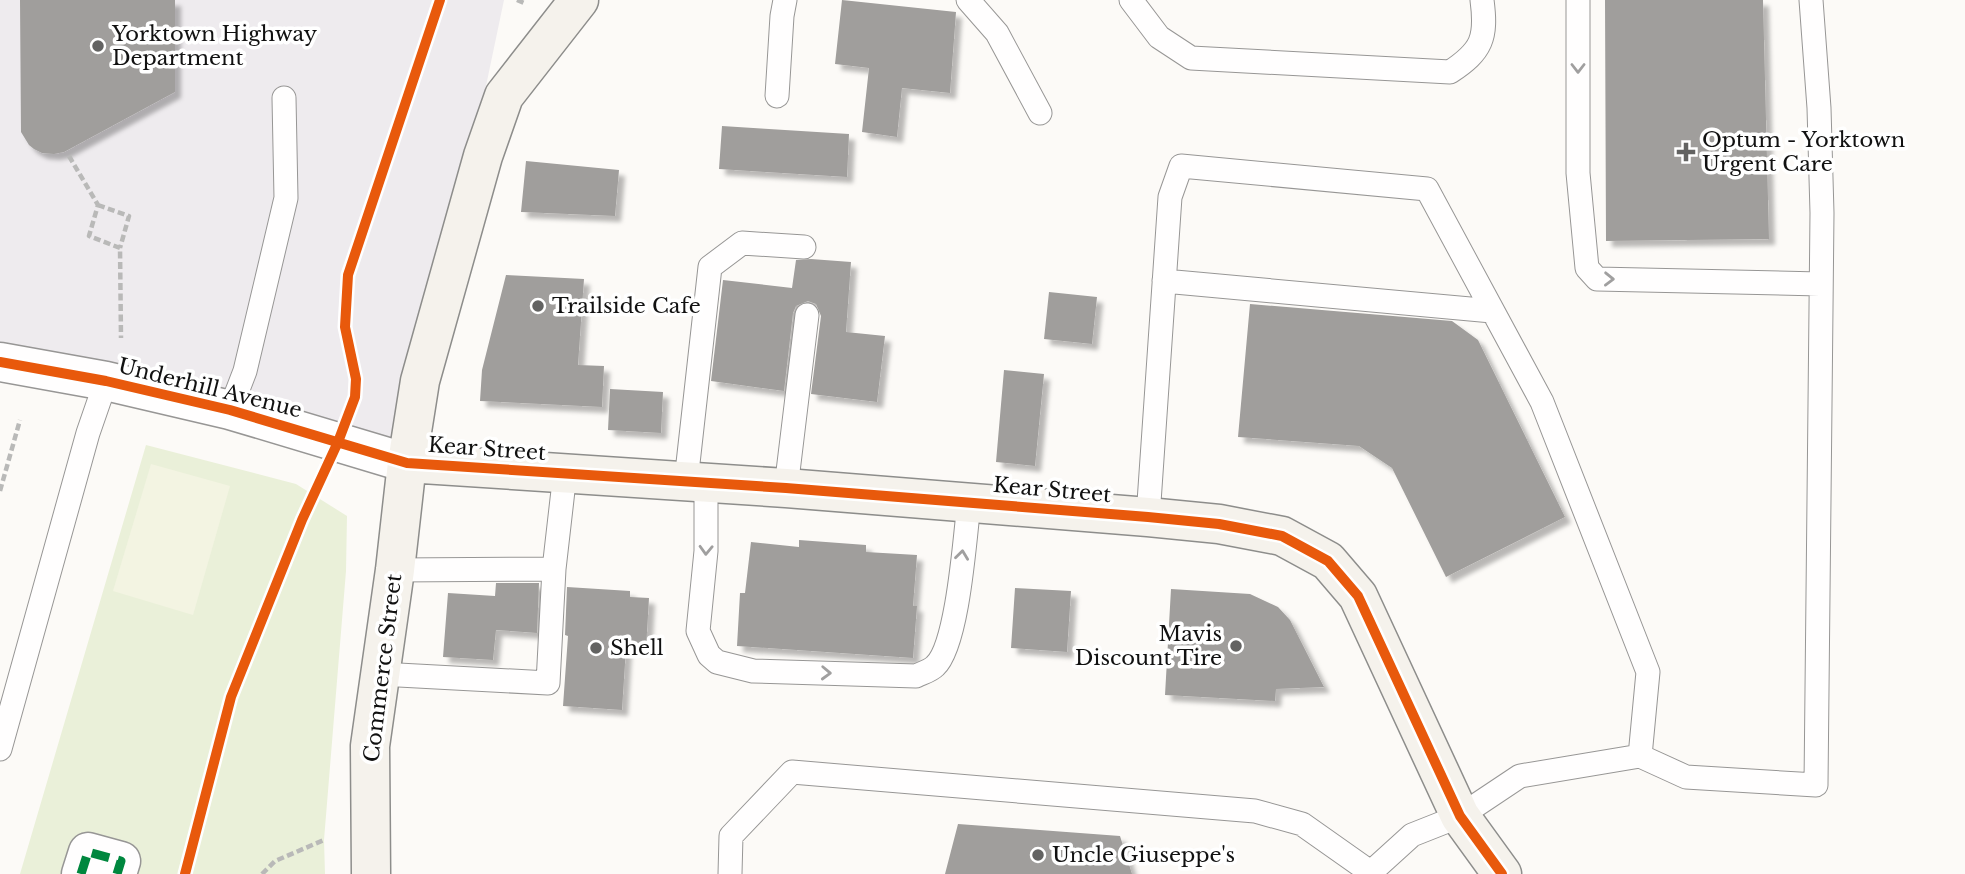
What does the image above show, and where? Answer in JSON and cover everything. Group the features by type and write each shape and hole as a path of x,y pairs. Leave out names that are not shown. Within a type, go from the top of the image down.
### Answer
{"street":[{"path":"407,463 420,381 483,156 504,96 579,0"},
{"name":"Underhill Avenue","path":"0,362 106,381 230,410 407,463"},
{"name":"Kear Street","path":"407,463 786,488 1148,517 1219,524 1282,536 1328,561 1358,596 1461,816 1502,874"},
{"name":"Commerce Street","path":"371,874 370,746 407,463"},
{"path":"81,874 88,852 121,861 117,874"}],"lane":[{"path":"777,96 785,0"},
{"path":"968,0 997,33 1040,113"},
{"path":"1131,0 1159,37 1191,58 1450,72 1473,57 1486,26 1482,0"},
{"path":"1578,0 1578,173 1587,268 1597,279 1821,285"},
{"path":"730,874 731,836 792,772 1255,811 1302,824 1369,873 1412,835 1461,816 1520,776 1640,756 1686,777 1815,785 1821,285 1819,107 1811,0"},
{"path":"230,410 245,370 286,198 284,98"},
{"path":"1148,517 1170,197 1181,166 1427,189 1542,402 1648,672 1640,756"},
{"path":"804,247 742,243 710,267 696,482 706,551 698,631 709,655 717,662 753,671 916,676 934,667 941,658 950,633 969,503"},
{"path":"1164,281 1492,311"},
{"path":"786,488 807,315"},
{"path":"0,749 88,433 106,381"},
{"path":"380,674 548,683 554,569 565,473"},
{"path":"395,570 554,569"}],"path":[{"path":"517,0 524,3"},
{"path":"69,156 98,205 129,216 120,248 121,338"},
{"path":"98,205 89,236 120,248"},
{"path":"0,491 20,420"},
{"path":"262,874 275,862 324,840"}],"shaded area":[{"path":"0,0 504,0 407,463 0,365"}],"green space":[{"path":"146,445 296,484 347,516 346,571 324,840 325,874 20,874"},
{"path":"151,464 230,486 193,615 113,591"}],"building":[{"name":"Yorktown Highway Department","path":"20,0 175,0 175,92 64,152 42,153 34,149 21,132"},
{"path":"842,0 956,12 950,93 902,88 897,137 862,132 869,68 835,64"},
{"name":"Optum - Yorktown Urgent Care","path":"1605,0 1763,0 1769,239 1606,241"},
{"path":"722,126 849,134 847,177 719,169"},
{"path":"526,161 619,170 615,216 521,212"},
{"path":"796,260 851,262 846,332 885,336 877,402 811,394 821,316 816,304 808,301 796,306 793,313 784,391 711,381 723,280 792,288"},
{"path":"506,275 584,279 578,365 604,366 602,407 480,401 482,370"},
{"path":"1049,292 1097,297 1092,344 1044,339"},
{"path":"1250,304 1452,321 1478,340 1565,517 1446,577 1392,468 1359,446 1238,437"},
{"path":"1004,370 1044,374 1035,466 996,462"},
{"path":"610,389 663,392 661,433 608,430"},
{"path":"799,540 866,545 866,552 917,555 913,658 737,646 740,593 745,593 751,542 799,547"},
{"path":"496,583 539,583 537,633 496,630 493,660 443,657 448,593 495,596"},
{"name":"Shell","path":"567,587 630,591 630,597 649,598 646,649 626,648 622,710 563,706 568,636 565,635"},
{"path":"1015,588 1071,591 1067,652 1011,648"},
{"name":"Mavis Discount Tire","path":"1171,589 1250,594 1278,607 1290,620 1324,687 1276,689 1275,701 1165,695"},
{"name":"Uncle Giuseppe's","path":"958,824 1120,836 1132,874 945,874"}],"marked path":[{"path":"81,874 88,852 121,861 117,874"}],"cycle path":[{"path":"185,874 231,697 355,397 356,379 345,327 348,275 440,0"},
{"path":"0,362 106,381 230,410 407,463 786,488 1148,517 1219,524 1282,536 1328,561 1358,596 1460,816 1502,874"}],"place":[{"name":"Yorktown Highway Department","path":"98,46"},
{"name":"Optum - Yorktown Urgent Care","path":"1686,152"},
{"name":"Trailside Cafe","path":"538,306"},
{"name":"Mavis Discount Tire","path":"1236,646"},
{"name":"Shell","path":"596,648"},
{"name":"Uncle Giuseppe's","path":"1038,855"}]}
